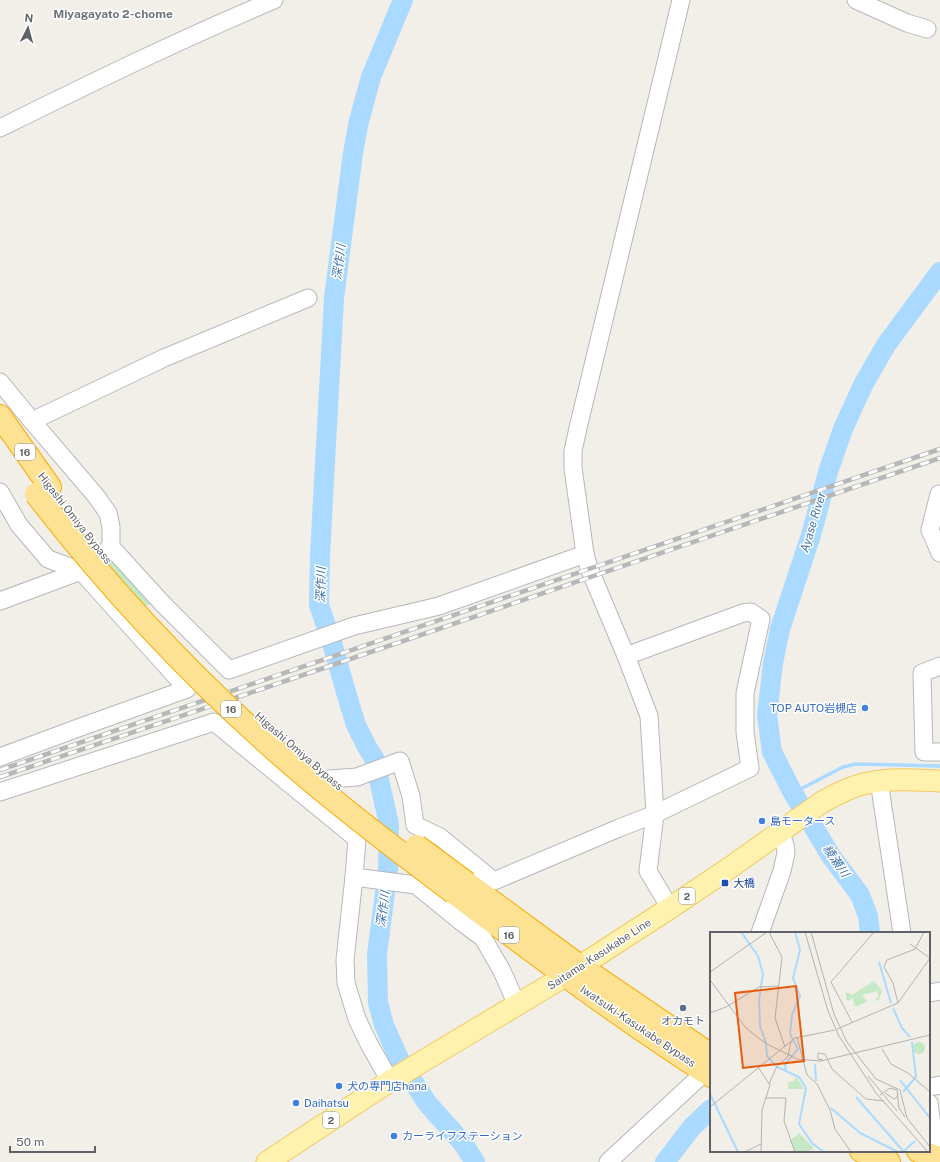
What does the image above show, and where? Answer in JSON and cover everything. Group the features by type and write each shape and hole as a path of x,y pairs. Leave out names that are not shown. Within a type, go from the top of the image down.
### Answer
{"highway":[{"name":"Higashi Omiya Bypass","path":"0,416 43,491"},
{"name":"Higashi Omiya Bypass","path":"0,442 43,491 180,638 262,719 322,772 374,814 460,888 573,971"},
{"name":"Iwatsuki-Kasukabe Bypass","path":"573,971 709,1066"},
{"path":"864,1152 889,1162"}],"main road":[{"name":"Saitama-Kasukabe Line","path":"266,1162 392,1080 573,971 728,869 822,802 838,793 867,783 912,780 940,781"}],"street":[{"path":"0,128 105,76 228,19 274,0"},
{"path":"670,908 648,871 655,814 649,716 626,656 596,588 585,554 573,468 573,451 681,0"},
{"path":"856,0 907,23 927,29"},
{"path":"32,422 164,358 308,298"},
{"path":"0,382 32,422 96,496 108,513 111,528 111,547 162,603 229,670 354,626 438,606 585,554"},
{"path":"0,492 19,525 48,559 81,571 186,688 0,757"},
{"path":"940,495 939,494 930,530 940,553"},
{"path":"0,601 81,571 111,547"},
{"path":"128,622 162,603"},
{"path":"287,782 356,777 400,761 412,796 415,825 440,837 494,881 655,814 750,768 746,732 745,693 761,619 751,612 743,613 626,656"},
{"path":"940,666 922,673 924,752 940,752"},
{"path":"0,792 214,722 356,839 354,877 345,960 346,983 357,1019 368,1044 392,1080"},
{"path":"880,781 902,932"},
{"path":"760,932 782,871 786,853 786,827"},
{"path":"354,877 416,885 483,938 502,971 517,1005"},
{"path":"930,993 940,991"},
{"path":"608,1162 709,1066"},
{"path":"930,1086 940,1085"},
{"path":"930,1116 933,1157"}],"green space":[{"path":"110,555 155,602 127,614 87,572"}],"waterway":[{"name":"深作川","path":"403,0 371,77 359,121 353,153 334,298 320,555 319,605 332,643 356,725 374,758 389,824 388,870 377,954 378,1003 384,1025 400,1061 427,1103 462,1142 475,1162"},
{"name":"Ayase River","path":"870,932 868,916 860,895 831,856 793,793 772,752 767,715 773,663 780,629 811,535 828,472 843,429 863,385 886,345 940,272"},
{"path":"793,793 843,767 856,764 940,766"},
{"name":"綾瀬川","path":"665,1162 692,1127 710,1110"}],"railway":[{"path":"0,770 940,449"},
{"path":"0,777 940,458"}],"place":[{"name":"TOP AUTO岩槻店","path":"865,708"},
{"name":"島モータース","path":"762,821"},
{"name":"大橋","path":"725,883"},
{"name":"オカモト","path":"683,1008"},
{"name":"犬の専門店hana","path":"339,1086"},
{"name":"Daihatsu","path":"296,1103"},
{"name":"カーライフステーション","path":"394,1136"}],"district":[{"name":"Miyagayato 2-chome","path":"113,14"}]}
